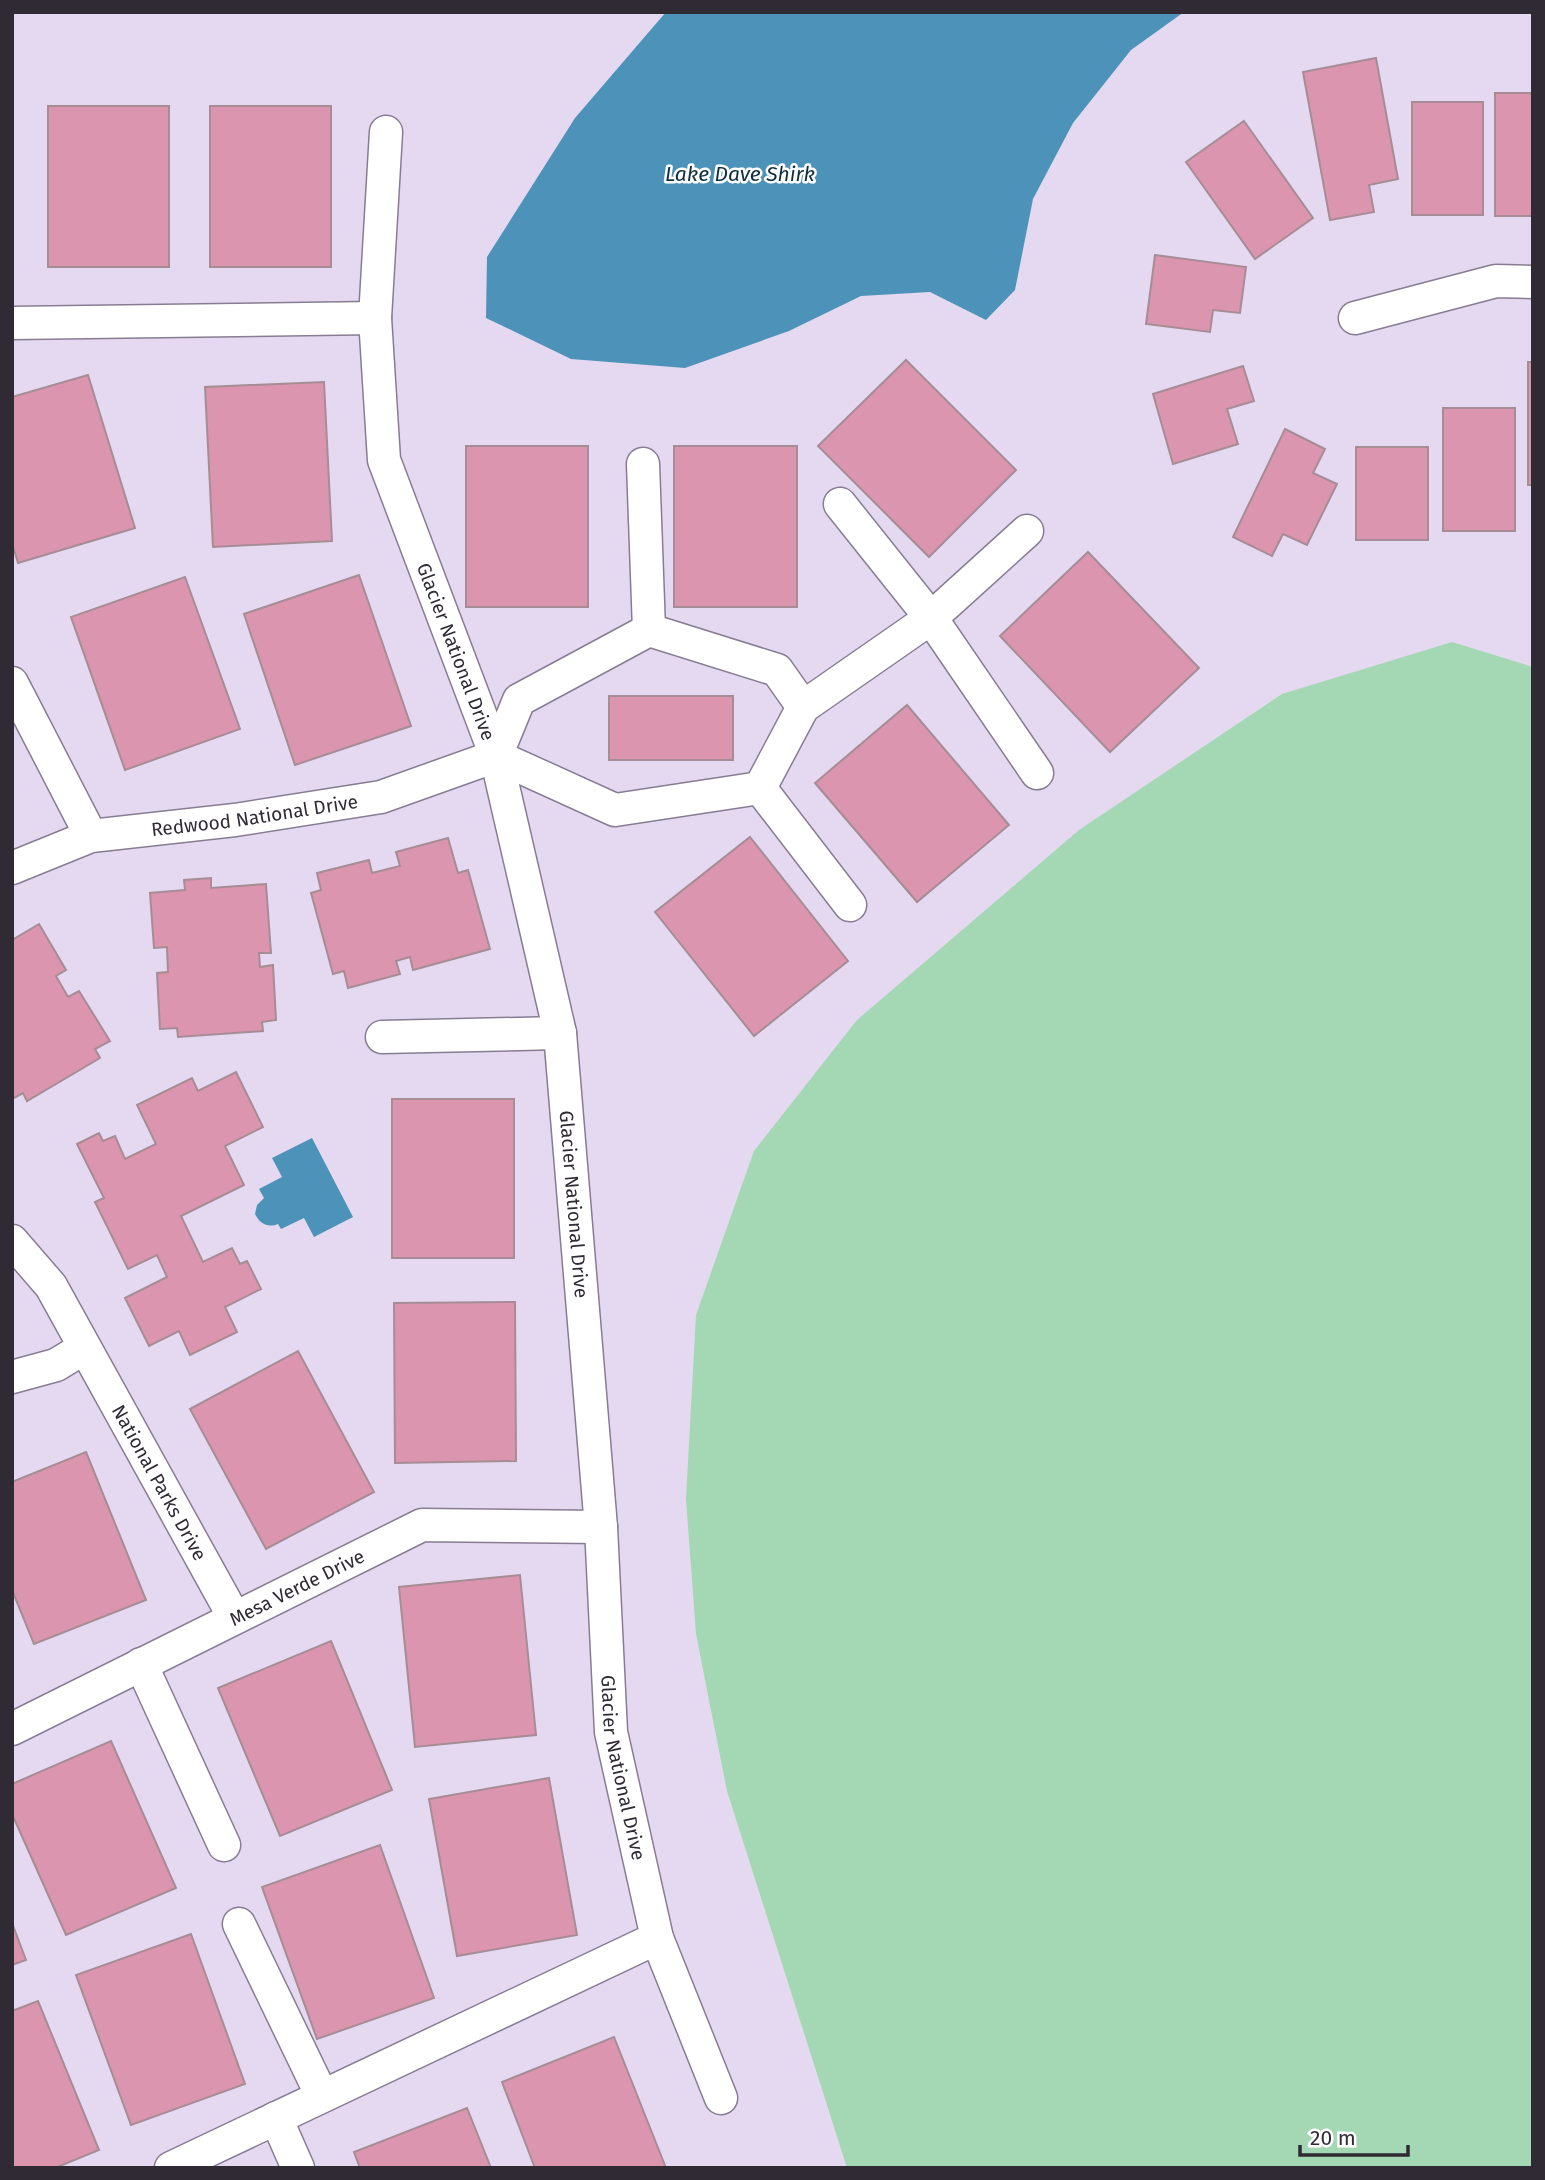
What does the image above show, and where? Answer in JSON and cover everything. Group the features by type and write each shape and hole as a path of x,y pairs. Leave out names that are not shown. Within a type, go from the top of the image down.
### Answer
{"street":[{"name":"Glacier National Drive","path":"386,132 375,318 384,460 496,756 560,1033 601,1527 611,1732 657,1938 721,2098"},
{"path":"1355,318 1496,281 1533,282"},
{"path":"12,323 375,318"},
{"path":"643,464 649,630"},
{"path":"840,504 931,618 1037,773"},
{"path":"760,788 803,707 931,618 1027,531"},
{"path":"760,788 615,810 496,756 519,700 649,630 777,670 803,707"},
{"path":"12,683 91,836"},
{"name":"Redwood National Drive","path":"12,868 91,836 235,820 381,797 496,756"},
{"path":"760,788 850,905"},
{"path":"382,1037 560,1033"},
{"name":"National Parks Drive","path":"12,1241 51,1286 234,1617"},
{"path":"12,1377 56,1365 84,1349"},
{"name":"Mesa Verde Drive","path":"12,1729 422,1525 601,1527"},
{"path":"141,1664 223,1845"},
{"path":"239,1924 323,2096"},
{"path":"171,2168 657,1938"},
{"path":"276,2118 298,2168"}],"green space":[{"path":"1452,642 1533,667 1533,2168 847,2168 727,1791 696,1634 686,1499 696,1315 754,1151 857,1020 1079,830 1282,694"}],"water":[{"name":"Lake Dave Shirk","path":"666,12 1184,12 1131,50 1073,123 1033,199 1015,290 986,320 930,292 861,296 789,331 685,368 571,359 486,318 487,257 575,118"},
{"path":"312,1138 353,1217 314,1237 304,1218 281,1229 278,1224 265,1224 255,1214 257,1205 264,1198 259,1189 282,1177 272,1158"}],"building":[{"path":"1376,58 1398,179 1369,185 1374,212 1330,220 1303,72"},
{"path":"1495,93 1533,93 1533,216 1495,216"},
{"path":"1412,102 1483,102 1483,215 1412,215"},
{"path":"48,106 169,106 169,267 48,267"},
{"path":"210,106 331,106 331,267 210,267"},
{"path":"1244,121 1313,218 1255,259 1186,162"},
{"path":"1155,255 1246,267 1240,313 1213,310 1210,332 1146,324"},
{"path":"906,360 1016,470 929,557 818,446"},
{"path":"1528,362 1533,362 1533,485 1528,485"},
{"path":"1243,366 1254,401 1227,409 1238,444 1173,464 1153,394"},
{"path":"88,375 135,528 18,563 12,543 12,397"},
{"path":"324,382 332,541 213,547 205,387"},
{"path":"1443,408 1515,408 1515,531 1443,531"},
{"path":"1285,429 1325,449 1313,473 1337,484 1307,545 1283,534 1272,556 1233,537"},
{"path":"466,446 588,446 588,607 466,607"},
{"path":"674,446 797,446 797,607 674,607"},
{"path":"1356,447 1428,447 1428,540 1356,540"},
{"path":"1088,552 1199,668 1110,752 1000,636"},
{"path":"359,575 411,726 295,765 244,614"},
{"path":"185,577 240,729 125,770 71,617"},
{"path":"609,696 733,696 733,760 609,760"},
{"path":"907,705 1009,825 917,902 815,783"},
{"path":"750,837 848,961 754,1036 655,912"},
{"path":"448,838 458,873 468,870 490,949 413,970 410,957 396,961 400,974 348,988 344,971 333,974 311,893 321,890 317,873 369,860 372,873 400,866 396,852"},
{"path":"211,878 211,888 266,884 271,953 259,953 260,967 273,965 276,1020 262,1022 263,1031 178,1037 177,1028 160,1029 157,973 168,972 167,947 154,948 150,893 185,890 184,880"},
{"path":"39,924 66,970 56,976 68,997 79,991 110,1041 95,1049 100,1058 27,1101 23,1093 12,1099 12,940"},
{"path":"236,1072 263,1127 225,1146 244,1185 181,1216 203,1262 232,1248 240,1264 247,1261 261,1289 225,1307 237,1332 190,1355 179,1331 149,1346 125,1298 167,1277 157,1255 128,1269 95,1202 104,1198 77,1144 99,1133 103,1141 115,1136 125,1159 156,1144 137,1105 192,1078 198,1091"},
{"path":"392,1099 514,1099 514,1258 392,1258"},
{"path":"515,1302 516,1461 395,1463 394,1303"},
{"path":"298,1351 374,1492 266,1549 190,1409"},
{"path":"86,1452 146,1600 34,1644 12,1590 12,1482"},
{"path":"520,1575 536,1735 415,1747 399,1587"},
{"path":"331,1641 392,1790 280,1836 218,1688"},
{"path":"111,1741 176,1888 66,1935 12,1814 12,1784"},
{"path":"549,1778 577,1935 457,1956 429,1799"},
{"path":"380,1845 434,1998 317,2039 262,1887"},
{"path":"12,1923 26,1960 12,1965"},
{"path":"191,1934 245,2084 131,2125 76,1975"},
{"path":"38,2001 99,2150 55,2168 12,2168 12,2011"},
{"path":"614,2037 666,2168 535,2168 502,2082"},
{"path":"467,2108 491,2168 360,2168 354,2152"}]}
